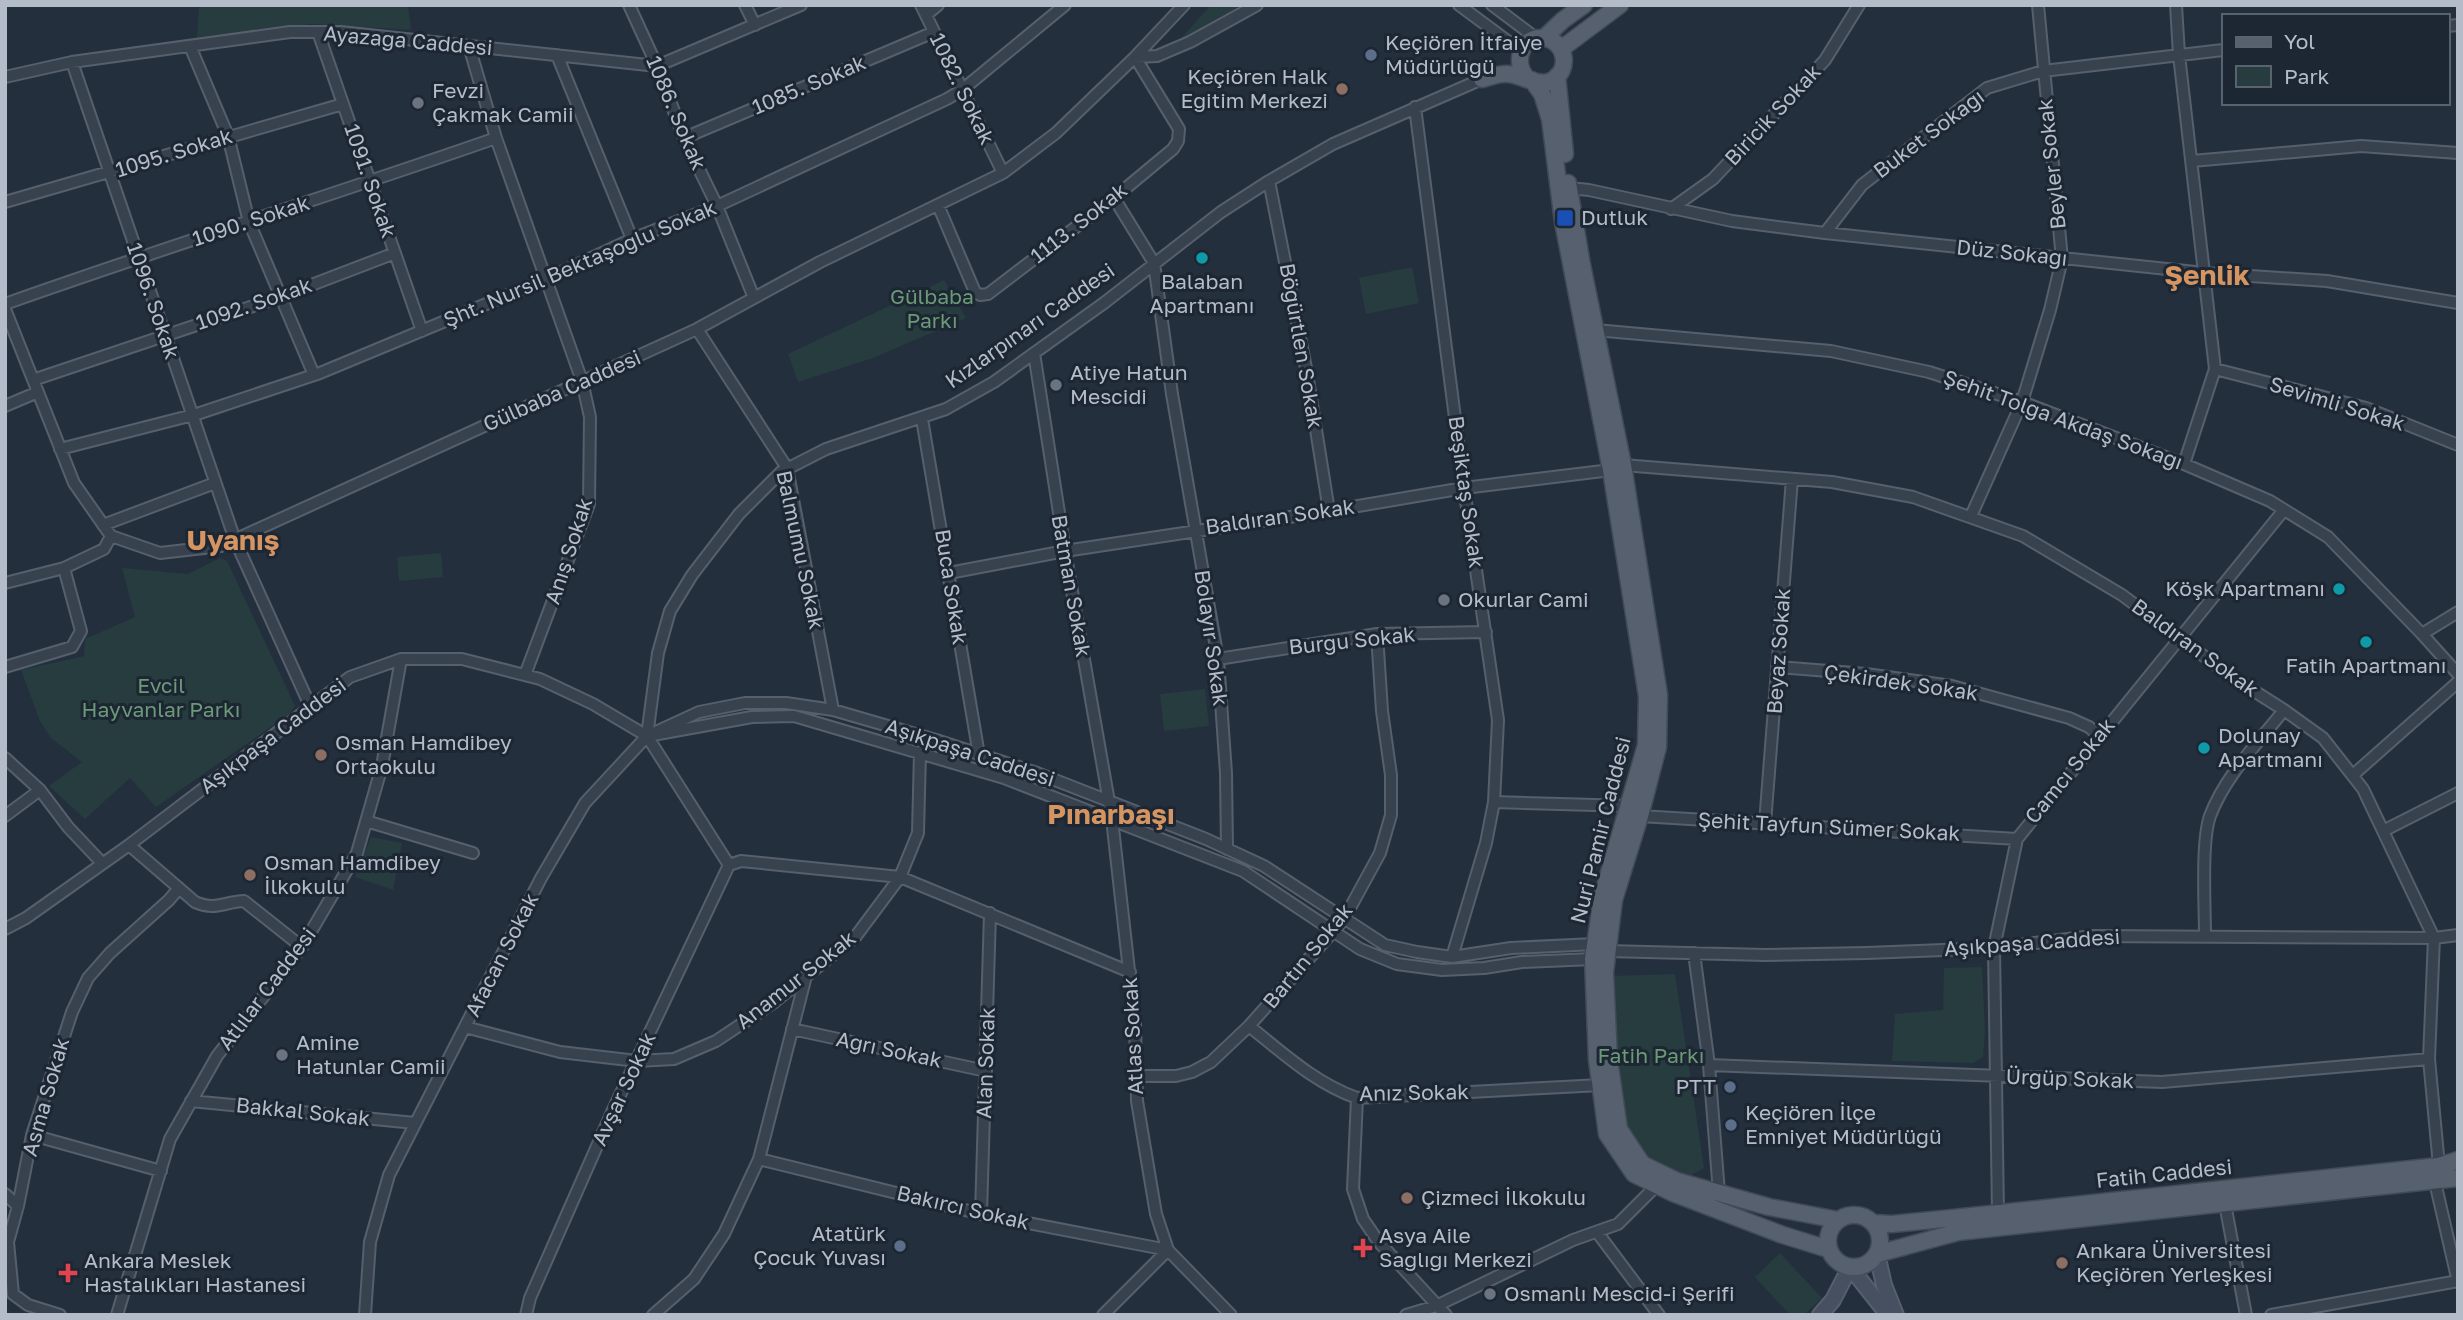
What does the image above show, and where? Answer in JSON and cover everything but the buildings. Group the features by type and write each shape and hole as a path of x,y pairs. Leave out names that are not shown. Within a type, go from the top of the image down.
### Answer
{"main road":[{"path":"1529,79 1520,64 1525,45 1540,38 1584,5"},
{"path":"1561,49 1620,5"},
{"path":"1482,79 1506,73 1544,82 1557,76 1564,61 1561,49 1551,39 1540,38"},
{"path":"1482,79 1521,52"},
{"name":"Nuri Pamir Caddesi","path":"1557,76 1569,188 1617,468 1647,696 1646,745 1635,811 1602,897 1598,952 1601,1085 1607,1134 1634,1174 1783,1235 1828,1249"},
{"name":"Nuri Pamir Caddesi","path":"1529,79 1542,94 1550,120 1563,222 1617,468"},
{"name":"Nuri Pamir Caddesi","path":"1598,952 1605,972 1609,1059 1619,1129 1642,1164 1677,1181 1769,1208 1838,1220"},
{"name":"Fatih Caddesi","path":"1877,1254 1958,1232 2224,1204 2437,1174 2458,1160"},
{"name":"Fatih Caddesi","path":"1874,1223 1892,1224 2437,1174 2458,1178"},
{"path":"1860,1215 1874,1223 1878,1229 1880,1238 1877,1254 1866,1265 1850,1267 1837,1261 1828,1249 1828,1233 1838,1220 1845,1216 1860,1215"}],"street":[{"name":"1086. Sokak","path":"629,5 754,298"},
{"path":"745,5 755,25"},
{"name":"Ayazağa Caddesi","path":"5,77 72,62 290,32 341,32 657,66 801,5"},
{"path":"923,10 938,5"},
{"name":"Şht. Nursil Bektaşoğlu Sokak","path":"60,449 192,416 314,375 544,279 632,239 717,206 962,90 1065,5"},
{"name":"Gülbaba Caddesi","path":"111,536 160,553 221,546 697,329 820,262 1003,173 1056,133 1136,57 1184,5"},
{"path":"1136,57 1157,56 1190,43 1257,5"},
{"path":"1458,5 1521,52"},
{"path":"1492,5 1540,38"},
{"name":"Biricik Sokak","path":"1671,209 1713,179 1825,60 1859,5"},
{"name":"Beyler Sokak","path":"1971,516 2022,402 2050,310 2062,259 2038,5"},
{"path":"2176,5 2179,55 2215,369 2184,464"},
{"name":"1082. Sokak","path":"923,10 1003,173"},
{"name":"1091. Sokak","path":"318,32 422,331"},
{"name":"1085. Sokak","path":"684,138 934,32"},
{"path":"190,46 228,136 249,222 314,375"},
{"name":"Anış Sokak","path":"469,46 496,138 582,381 590,417 589,504 525,675"},
{"name":"Buket Sokağı","path":"1825,233 1863,185 1987,88 2043,71 2222,50"},
{"path":"558,55 632,239"},
{"name":"1113. Sokak","path":"938,205 975,292 980,295 988,294 1114,198 1173,149 1178,141 1179,129 1136,57"},
{"name":"1096. Sokak","path":"72,62 235,540 311,708"},
{"name":"Kızlarpınarı Caddesi","path":"647,736 658,653 670,611 692,575 739,514 787,468 826,449 946,409 994,382 1104,303 1221,212 1269,181 1333,144 1482,79"},
{"name":"1095. Sokak","path":"5,202 343,104"},
{"name":"Beşiktaş Sokak","path":"1415,107 1464,488 1498,720 1494,802 1486,843 1451,957"},
{"name":"1090. Sokak","path":"5,307 138,257 496,138"},
{"path":"2192,161 2361,146 2458,152"},
{"name":"Böğürtlen Sokak","path":"1269,181 1307,373 1329,511"},
{"name":"Düz Sokağı","path":"1569,188 1732,221 2062,259 2205,273 2327,281 2458,303"},
{"path":"1114,198 1154,263"},
{"name":"1092. Sokak","path":"33,380 280,298 395,253"},
{"name":"Bolayır Sokak","path":"1154,263 1172,394 1218,659 1226,773 1227,849"},
{"path":"5,307 74,483 111,536 104,549 64,568 5,583"},
{"name":"Balmumu Sokak","path":"697,329 787,468 832,710"},
{"name":"Şehit Tolga Akdaş Sokağı","path":"1595,330 1831,351 1929,372 2022,402 2184,464 2270,501 2328,537 2458,674"},
{"name":"Batman Sokak","path":"1034,353 1065,551 1112,819"},
{"name":"Sevimli Sokak","path":"2215,369 2366,408 2458,445"},
{"path":"5,406 38,392"},
{"name":"Buca Sokak","path":"922,419 978,755"},
{"name":"Baldıran Sokak","path":"949,573 1195,530 1464,488 1617,468 1832,482 1913,497 2023,536 2122,595 2232,677 2323,738 2363,789 2434,938 2430,1059 2437,1174 2458,1282"},
{"name":"Beyaz Sokak","path":"1765,823 1792,479"},
{"path":"103,525 215,483"},
{"name":"Camcı Sokak","path":"1998,1213 1994,948 2017,838 2283,510"},
{"path":"5,667 72,647 81,631 64,568"},
{"path":"2422,634 2458,612"},
{"name":"Burgu Sokak","path":"1218,659 1377,634 1486,632"},
{"name":"Bartın Sokak","path":"1136,1076 1176,1076 1192,1072 1211,1062 1250,1026 1344,919 1380,853 1391,814 1391,775 1382,711 1377,634"},
{"name":"Aşıkpaşa Caddesi","path":"5,929 26,918 130,845 351,677 401,659 462,659 540,679 593,704 647,736 752,717 794,716 1004,778 1243,871 1360,949 1397,964 1442,970 1484,968 1598,952"},
{"name":"Atlılar Caddesi","path":"117,1315 170,1139 217,1056 303,947 357,853 382,766 401,659"},
{"name":"Çekirdek Sokak","path":"1778,667 1866,674 1952,686 2069,718 2089,727 2099,736"},
{"path":"2353,775 2458,682"},
{"name":"Aşıkpaşa Caddesi","path":"647,736 699,712 745,704 786,703 832,710 1037,773 1109,801 1264,866 1385,945 1451,957 1511,948 1765,955 1994,948 2093,936 2434,938 2458,935"},
{"path":"2205,936 2209,818 2225,786 2284,710"},
{"path":"647,736 729,865 741,860 900,877 1130,972"},
{"name":"Afacan Sokak","path":"365,1315 370,1242 389,1175 541,878 585,803 647,736"},
{"name":"Anamur Sokak","path":"465,1027 560,1052 637,1062 674,1059 716,1041 774,1003 856,936 900,877 918,833 920,752"},
{"path":"5,758 40,790 68,827 102,863"},
{"path":"5,816 40,790"},
{"path":"2383,831 2458,793"},
{"name":"Şehit Tayfun Sümer Sokak","path":"1494,802 1765,823 2017,838"},
{"name":"Atlas Sokak","path":"1112,819 1135,1024 1137,1101 1156,1214 1168,1250"},
{"path":"366,821 473,853"},
{"path":"130,845 195,902 206,907 217,907 230,901 244,901 303,947"},
{"name":"Avşar Sokak","path":"526,1315 530,1298 611,1112 729,865"},
{"name":"Asma Sokak","path":"22,1301 13,1294 8,1242 32,1135 72,1012 88,978 110,953 179,888"},
{"name":"Alan Sokak","path":"981,1214 990,913"},
{"path":"1694,953 1709,1065 1719,1193"},
{"path":"653,1315 694,1279 724,1234 759,1159 806,976"},
{"name":"Anız Sokak","path":"1250,1026 1308,1073 1335,1090 1357,1098 1601,1085"},
{"name":"Ağrı Sokak","path":"792,1029 986,1072"},
{"name":"Ürgüp Sokak","path":"1709,1065 2162,1082 2430,1059"},
{"path":"1357,1098 1353,1189 1363,1219 1378,1241 1446,1315"},
{"name":"Bakkal Sokak","path":"191,1101 415,1123"},
{"path":"32,1135 161,1171"},
{"name":"Bakırcı Sokak","path":"759,1159 981,1214 1168,1250"},
{"path":"1406,1315 1436,1306 1573,1240 1618,1224 1657,1185"},
{"path":"5,1194 18,1206"},
{"path":"2224,1204 2246,1315"},
{"path":"1597,1232 1659,1315"},
{"path":"1103,1315 1168,1250 1231,1315"},
{"path":"1877,1254 1884,1285 1896,1315"},
{"path":"1820,1315 1832,1300 1850,1267 1888,1315"},
{"path":"2272,1315 2458,1282"},
{"path":"19,1315 22,1301 60,1315"}],"green space":[{"path":"199,5 408,5 411,30 312,24 197,37"},
{"path":"1211,5 1242,5 1178,42"},
{"path":"1412,267 1419,303 1366,314 1359,278"},
{"name":"Gülbaba Parkı","path":"944,280 966,318 873,358 798,382 788,354"},
{"path":"441,553 443,577 399,581 397,557"},
{"name":"Evcil Hayvanlar Parkı","path":"220,558 227,561 295,706 288,715 156,807 130,778 85,819 49,786 82,762 51,738 40,721 21,670 84,656 85,639 135,617 122,568 188,574"},
{"path":"1205,689 1209,726 1164,731 1160,694"},
{"path":"371,837 402,843 393,890 355,877"},
{"path":"1982,967 1985,1032 1983,1057 1973,1063 1892,1061 1895,1014 1943,1010 1944,968"},
{"name":"Fatih Parkı","path":"1675,974 1704,1168 1688,1177 1657,1166 1648,1160 1636,1145 1621,1101 1614,1047 1611,976"},
{"path":"1780,1253 1822,1298 1804,1315 1790,1315 1755,1277"}],"place":[{"name":"Keçiören İtfaiye Müdürlüğü","path":"1371,55"},
{"name":"Keçiören Halk Eğitim Merkezi","path":"1342,89"},
{"name":"Fevzi Çakmak Camii","path":"418,103"},
{"name":"Dutluk","path":"1565,218"},
{"name":"Balaban Apartmanı","path":"1202,258"},
{"name":"Atiye Hatun Mescidi","path":"1056,385"},
{"name":"Köşk Apartmanı","path":"2339,589"},
{"name":"Okurlar Cami","path":"1444,600"},
{"name":"Fatih Apartmanı","path":"2366,642"},
{"name":"Dolunay Apartmanı","path":"2204,748"},
{"name":"Osman Hamdibey Ortaokulu","path":"321,755"},
{"name":"Osman Hamdibey İlkokulu","path":"250,875"},
{"name":"Amine Hatunlar Camii","path":"282,1055"},
{"name":"PTT","path":"1730,1087"},
{"name":"Keçiören İlçe Emniyet Müdürlüğü","path":"1731,1125"},
{"name":"Çizmeci İlkokulu","path":"1407,1198"},
{"name":"Atatürk Çocuk Yuvası","path":"900,1246"},
{"name":"Asya Aile Sağlığı Merkezi","path":"1363,1248"},
{"name":"Ankara Üniversitesi Keçiören Yerleşkesi","path":"2062,1263"},
{"name":"Ankara Meslek Hastalıkları Hastanesi","path":"68,1273"},
{"name":"Osmanlı Mescid-i Şerifi","path":"1490,1294"}],"district":[{"name":"Şenlik","path":"2207,275"},
{"name":"Uyanış","path":"233,540"},
{"name":"Pınarbaşı","path":"1111,814"}]}
